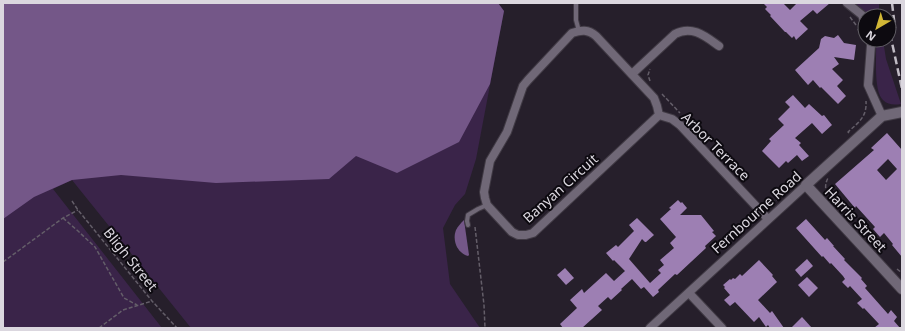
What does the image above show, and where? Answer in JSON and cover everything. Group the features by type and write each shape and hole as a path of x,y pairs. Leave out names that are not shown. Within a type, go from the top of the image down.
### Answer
{"street":[{"path":"847,3 857,11"},
{"name":"Arbor Terrace","path":"579,31 585,30 594,34 654,98 658,106 659,115 672,119 680,124 768,219"},
{"path":"632,74 681,30 690,30 701,34 719,46"},
{"path":"487,204 484,198 484,192 490,161 507,132 523,86 572,33 579,31"},
{"path":"871,48 868,85 882,116 900,113"},
{"name":"Banyan Circuit","path":"487,204 512,232 518,235 526,235 533,232 659,115"},
{"name":"Fernbourne Road","path":"650,328 882,116"},
{"name":"Harris Street","path":"806,185 902,289"},
{"path":"689,293 722,328"}],"lane":[{"path":"576,3 576,20 579,31"},
{"path":"468,225 468,215 487,204"}],"path":[{"path":"848,14 857,28"},
{"path":"647,65 651,68 648,75 650,82"},
{"path":"659,91 679,113"},
{"path":"855,140 848,132 863,118 866,109 866,101"},
{"path":"827,194 825,189 827,179 830,176"},
{"path":"762,202 771,203 777,200 789,188"},
{"name":"Bligh Street","path":"72,201 152,301 177,328"},
{"path":"3,262 63,218 78,210"},
{"path":"475,210 474,222 484,305 485,328"},
{"path":"744,229 750,222 749,210"},
{"path":"63,218 95,247 124,298 137,305"},
{"path":"896,268 902,272"},
{"path":"100,328 123,310 152,301"}],"shaded area":[{"path":"3,3 498,3 504,11 476,159 465,194 455,205 443,228 450,284 480,328 191,328 72,180 53,189 162,328 3,328"},
{"path":"3,3 498,3 504,11 490,84 459,142 397,173 356,156 329,179 216,183 121,175 72,180 34,197 3,219"},
{"path":"855,3 879,3 879,8 860,8"},
{"path":"876,48 884,48 886,59 901,104 889,104 883,100 878,88"},
{"path":"464,220 468,256 458,249 455,242 456,230"}],"building":[{"path":"763,3 783,3 790,10 797,3 830,3 817,14 813,10 800,21 808,29 796,40 794,36 792,38 785,32 770,16 771,15 765,9 767,7"},
{"path":"838,35 844,43 856,45 854,60 834,57 839,64 832,69 843,80 837,86 846,96 838,104 813,80 808,85 795,70 819,48 821,39 825,36 834,38"},
{"path":"793,95 805,108 809,104 822,116 824,115 832,125 822,134 812,123 795,138 801,143 799,145 809,156 802,161 797,155 788,163 786,161 779,168 762,151 771,141 769,139 784,125 778,119 790,107 785,102"},
{"path":"887,133 902,150 902,257 884,233 880,237 873,229 875,227 856,206 855,208 835,184 874,150 871,148","holes":["888,159 897,169 886,180 877,170"]},
{"path":"678,200 687,208 680,215 701,215 714,231 712,232 716,236 705,246 706,248 677,275 675,274 658,290 659,292 653,297 644,287 641,289 632,279 611,300 608,297 598,306 602,310 582,328 563,328 560,324 577,308 570,300 582,289 584,293 606,273 614,281 625,271 606,253 616,245 618,247 634,231 629,225 637,218 654,235 646,242 642,239 629,259 650,283 661,273 658,270 664,265 660,260 674,248 670,243 676,237 660,219"},
{"path":"806,219 825,240 827,238 845,259 844,260 862,278 861,279 867,286 865,288 888,314 891,310 897,317 894,321 900,328 874,328 879,324 864,308 863,309 857,303 862,299 850,286 848,288 842,282 845,279 843,276 831,263 830,264 823,256 822,257 796,228"},
{"path":"807,259 813,266 801,277 795,270"},
{"path":"759,260 773,275 772,276 777,282 758,300 770,313 772,311 784,328 770,328 768,325 766,327 759,317 754,322 735,302 730,306 724,300 730,295 723,285 730,279 735,279 740,274 742,276"},
{"path":"565,268 574,278 566,285 557,275"},
{"path":"807,277 818,288 809,297 798,285"},
{"path":"802,317 812,328 791,328"}],"railway":[{"path":"892,3 893,8"},
{"path":"893,48 902,89"}]}
